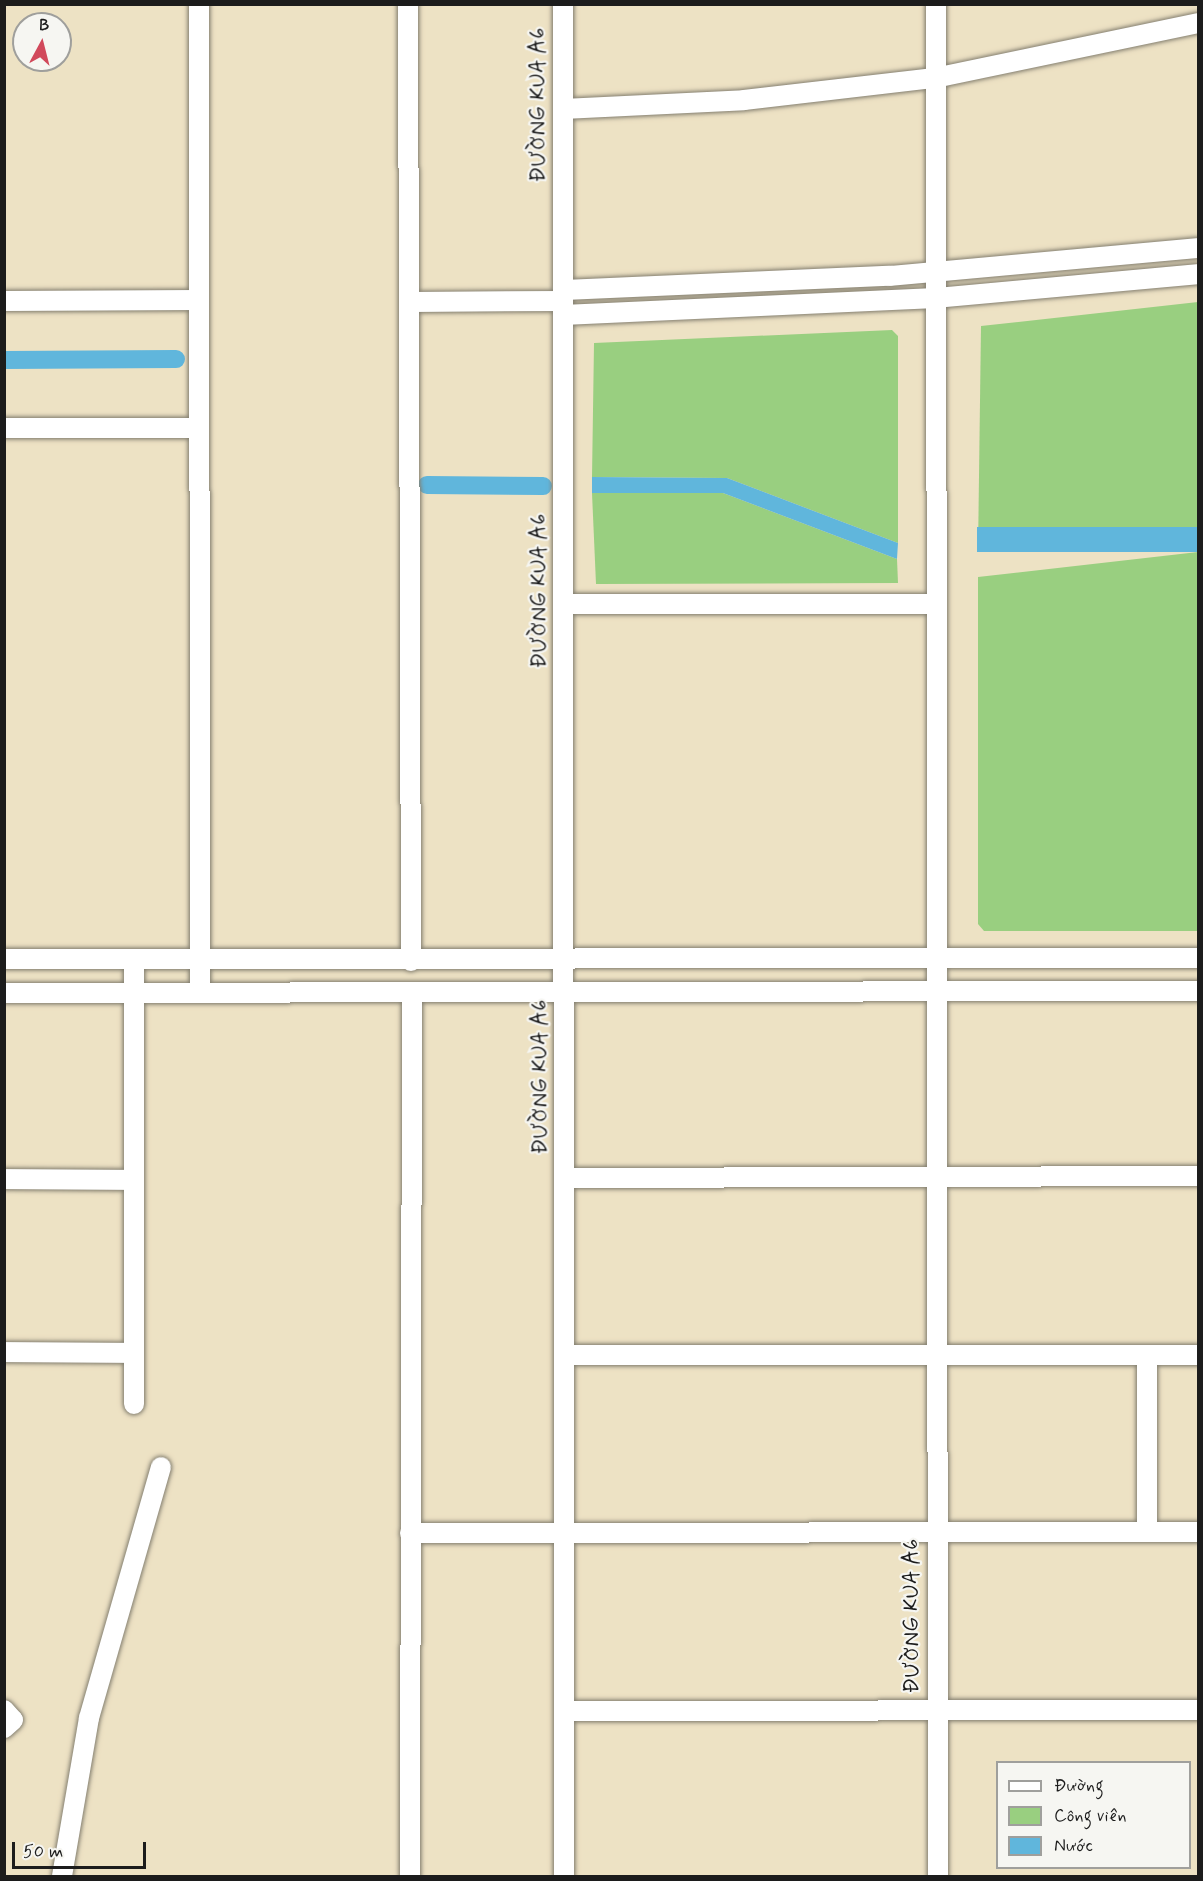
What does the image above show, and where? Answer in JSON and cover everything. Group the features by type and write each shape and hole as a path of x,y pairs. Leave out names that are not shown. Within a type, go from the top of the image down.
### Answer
{"street":[{"path":"199,4 200,993"},
{"path":"408,4 411,302 411,961"},
{"name":"ĐƯỜNG KUA A6","path":"563,4 564,1876"},
{"name":"ĐƯỜNG KUA A6","path":"936,4 938,1876"},
{"path":"563,109 744,100 935,78 1198,23"},
{"path":"563,302 1198,248"},
{"path":"411,302 936,298 1198,274"},
{"path":"4,301 199,300"},
{"path":"4,428 199,428"},
{"path":"564,604 937,604"},
{"path":"4,959 565,961 1198,958"},
{"path":"134,960 134,1404"},
{"path":"4,993 565,994 1198,991"},
{"path":"410,1876 412,993"},
{"name":"ĐƯỜNG KUA A6","path":"565,1178 1198,1176"},
{"path":"4,1179 134,1180"},
{"path":"4,1352 134,1353"},
{"path":"565,1355 1198,1355"},
{"path":"1147,1355 1147,1532"},
{"path":"62,1876 89,1718 161,1467"},
{"path":"410,1533 1198,1532"},
{"path":"4,1710 13,1720 4,1728"},
{"path":"564,1711 1198,1710"}],"green space":[{"path":"1198,302 1198,527 978,552 981,326"},
{"path":"892,330 898,336 898,543 727,478 592,477 594,343"},
{"path":"592,493 723,493 897,559 898,583 596,584"},
{"path":"1198,552 1198,931 984,931 978,924 978,577"}],"water":[{"path":"592,477 727,478 898,543 897,559 723,493 592,493"},
{"path":"977,527 1198,527 1198,552 977,552"}],"waterway":[{"path":"4,360 176,359"},
{"path":"427,485 543,486"}]}
